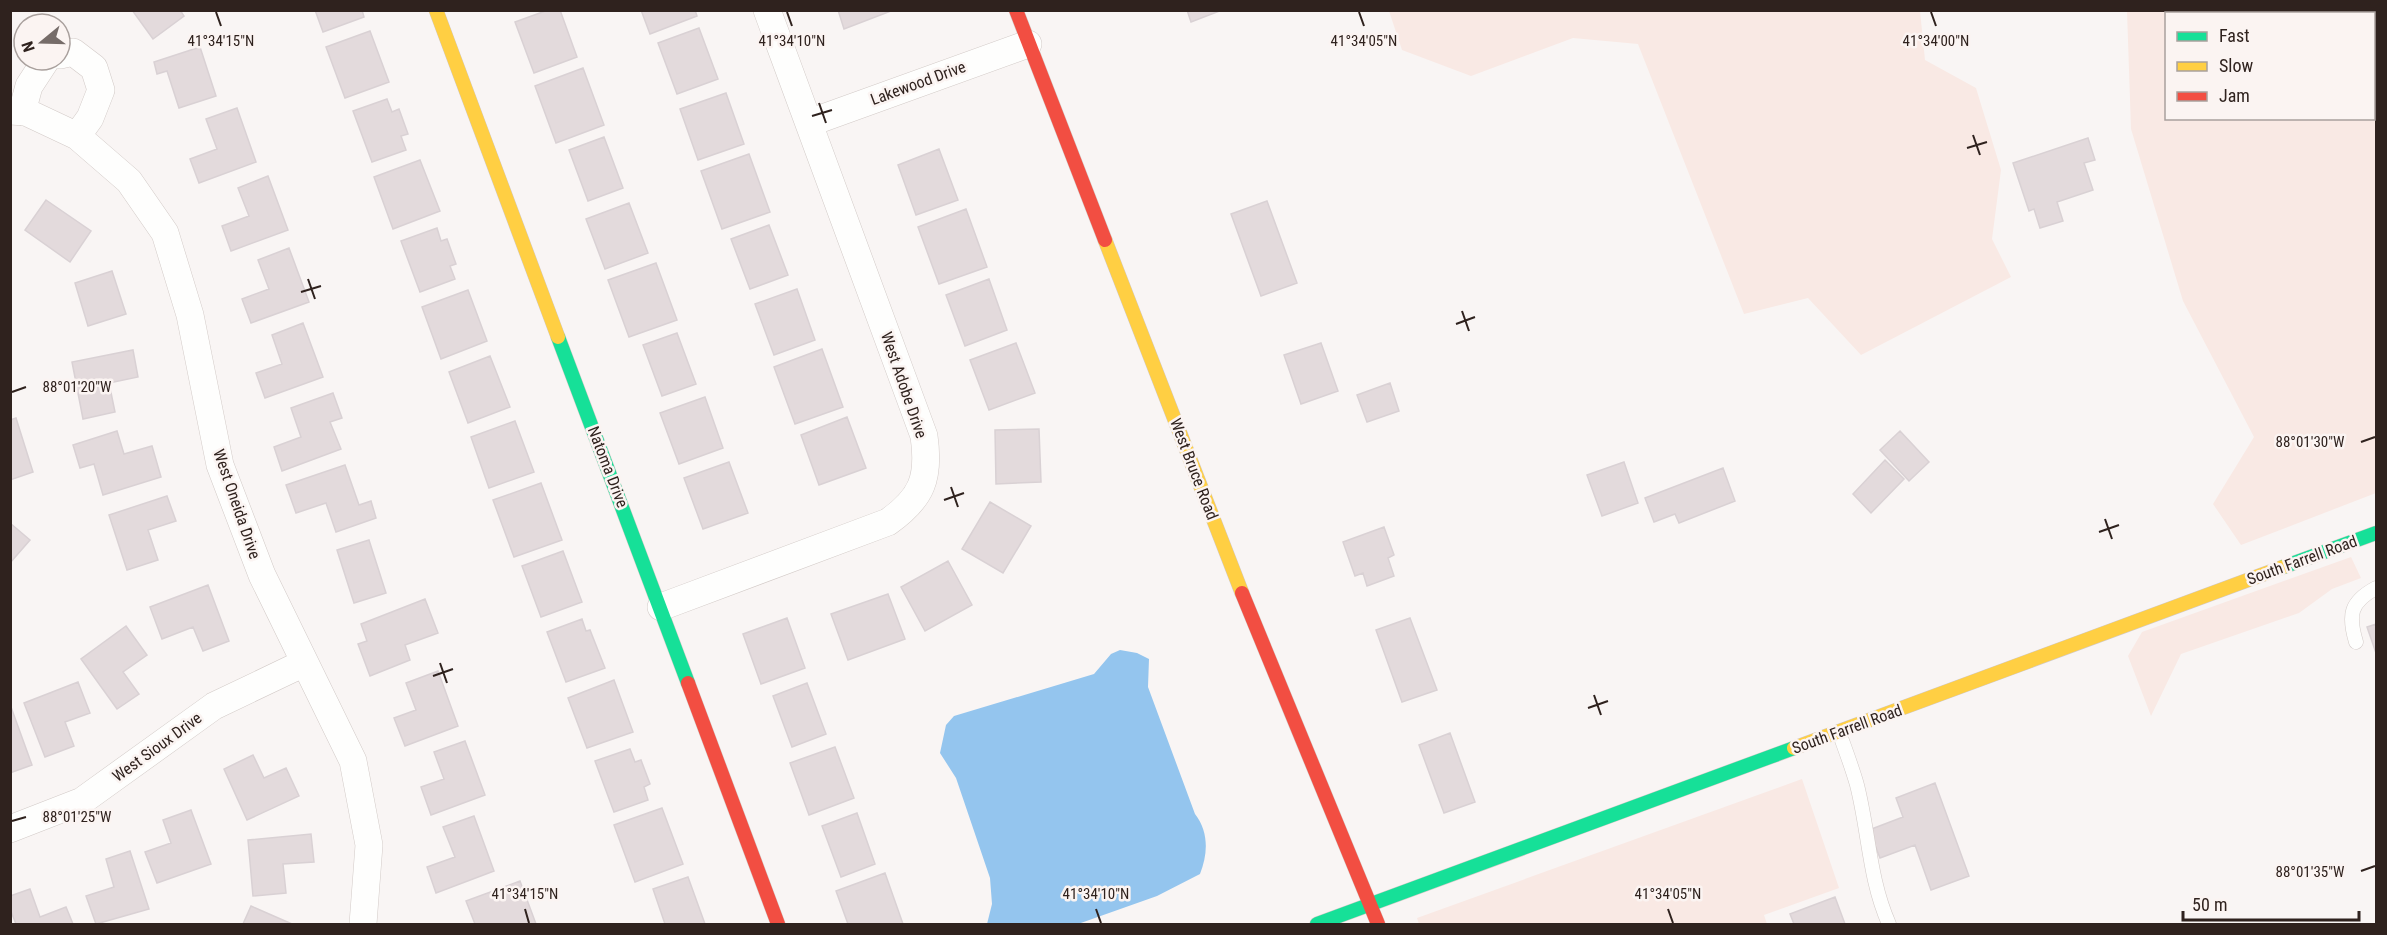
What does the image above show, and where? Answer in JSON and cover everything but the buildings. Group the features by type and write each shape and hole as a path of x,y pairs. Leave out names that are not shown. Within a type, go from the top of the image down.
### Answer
{"street":[{"name":"Natoma Drive","path":"436,10 778,924"},
{"name":"West Adobe Drive","path":"661,607 888,522 906,509 917,495 926,476 924,436 767,10"},
{"name":"West Bruce Road","path":"1016,10 1248,610 1378,924"},
{"name":"Lakewood Drive","path":"809,123 1028,44"},
{"path":"72,52 94,68 101,90 90,118 78,136"},
{"path":"16,111 38,72"},
{"name":"West Oneida Drive","path":"16,111 78,136 129,181 165,233 190,315 220,465 262,575 353,761 369,845 363,924"},
{"name":"South Farrell Road","path":"1317,924 2376,533"},
{"name":"West Sioux Drive","path":"10,829 82,801 214,706 304,663"}],"lane":[{"path":"2356,642 2350,623 2353,609 2362,596 2376,588"},
{"path":"1839,732 1857,783 1869,861 1880,904 1889,924"}],"shaded area":[{"path":"1389,11 1920,11 1925,60 1976,88 2001,170 1992,239 2011,277 1861,355 1808,298 1744,314 1638,44 1573,38 1471,76 1402,50"},
{"path":"2127,11 2376,11 2376,493 2241,545 2213,504 2254,437 2183,301 2131,129"},
{"path":"2351,557 2361,578 2332,589 2299,613 2181,654 2151,716 2128,656 2142,632"},
{"path":"1802,779 1839,888 1764,915 1767,924 1419,924 1417,918"}],"water":[{"path":"1120,650 1137,653 1149,659 1148,687 1205,836 1205,859 1200,874 1157,896 1078,924 987,924 992,904 990,878 956,778 940,753 946,725 954,716 1094,674 1111,654"}],"traffic: fast":[{"path":"558,337 688,683"},
{"path":"2283,567 2376,533"},
{"path":"1317,924 1794,748"}],"traffic: slow":[{"path":"436,10 558,337"},
{"path":"1105,240 1242,593"},
{"path":"1794,748 2283,567"}],"traffic: jam":[{"path":"1016,10 1105,240"},
{"path":"1242,593 1378,924"},
{"path":"688,683 778,924"}]}
